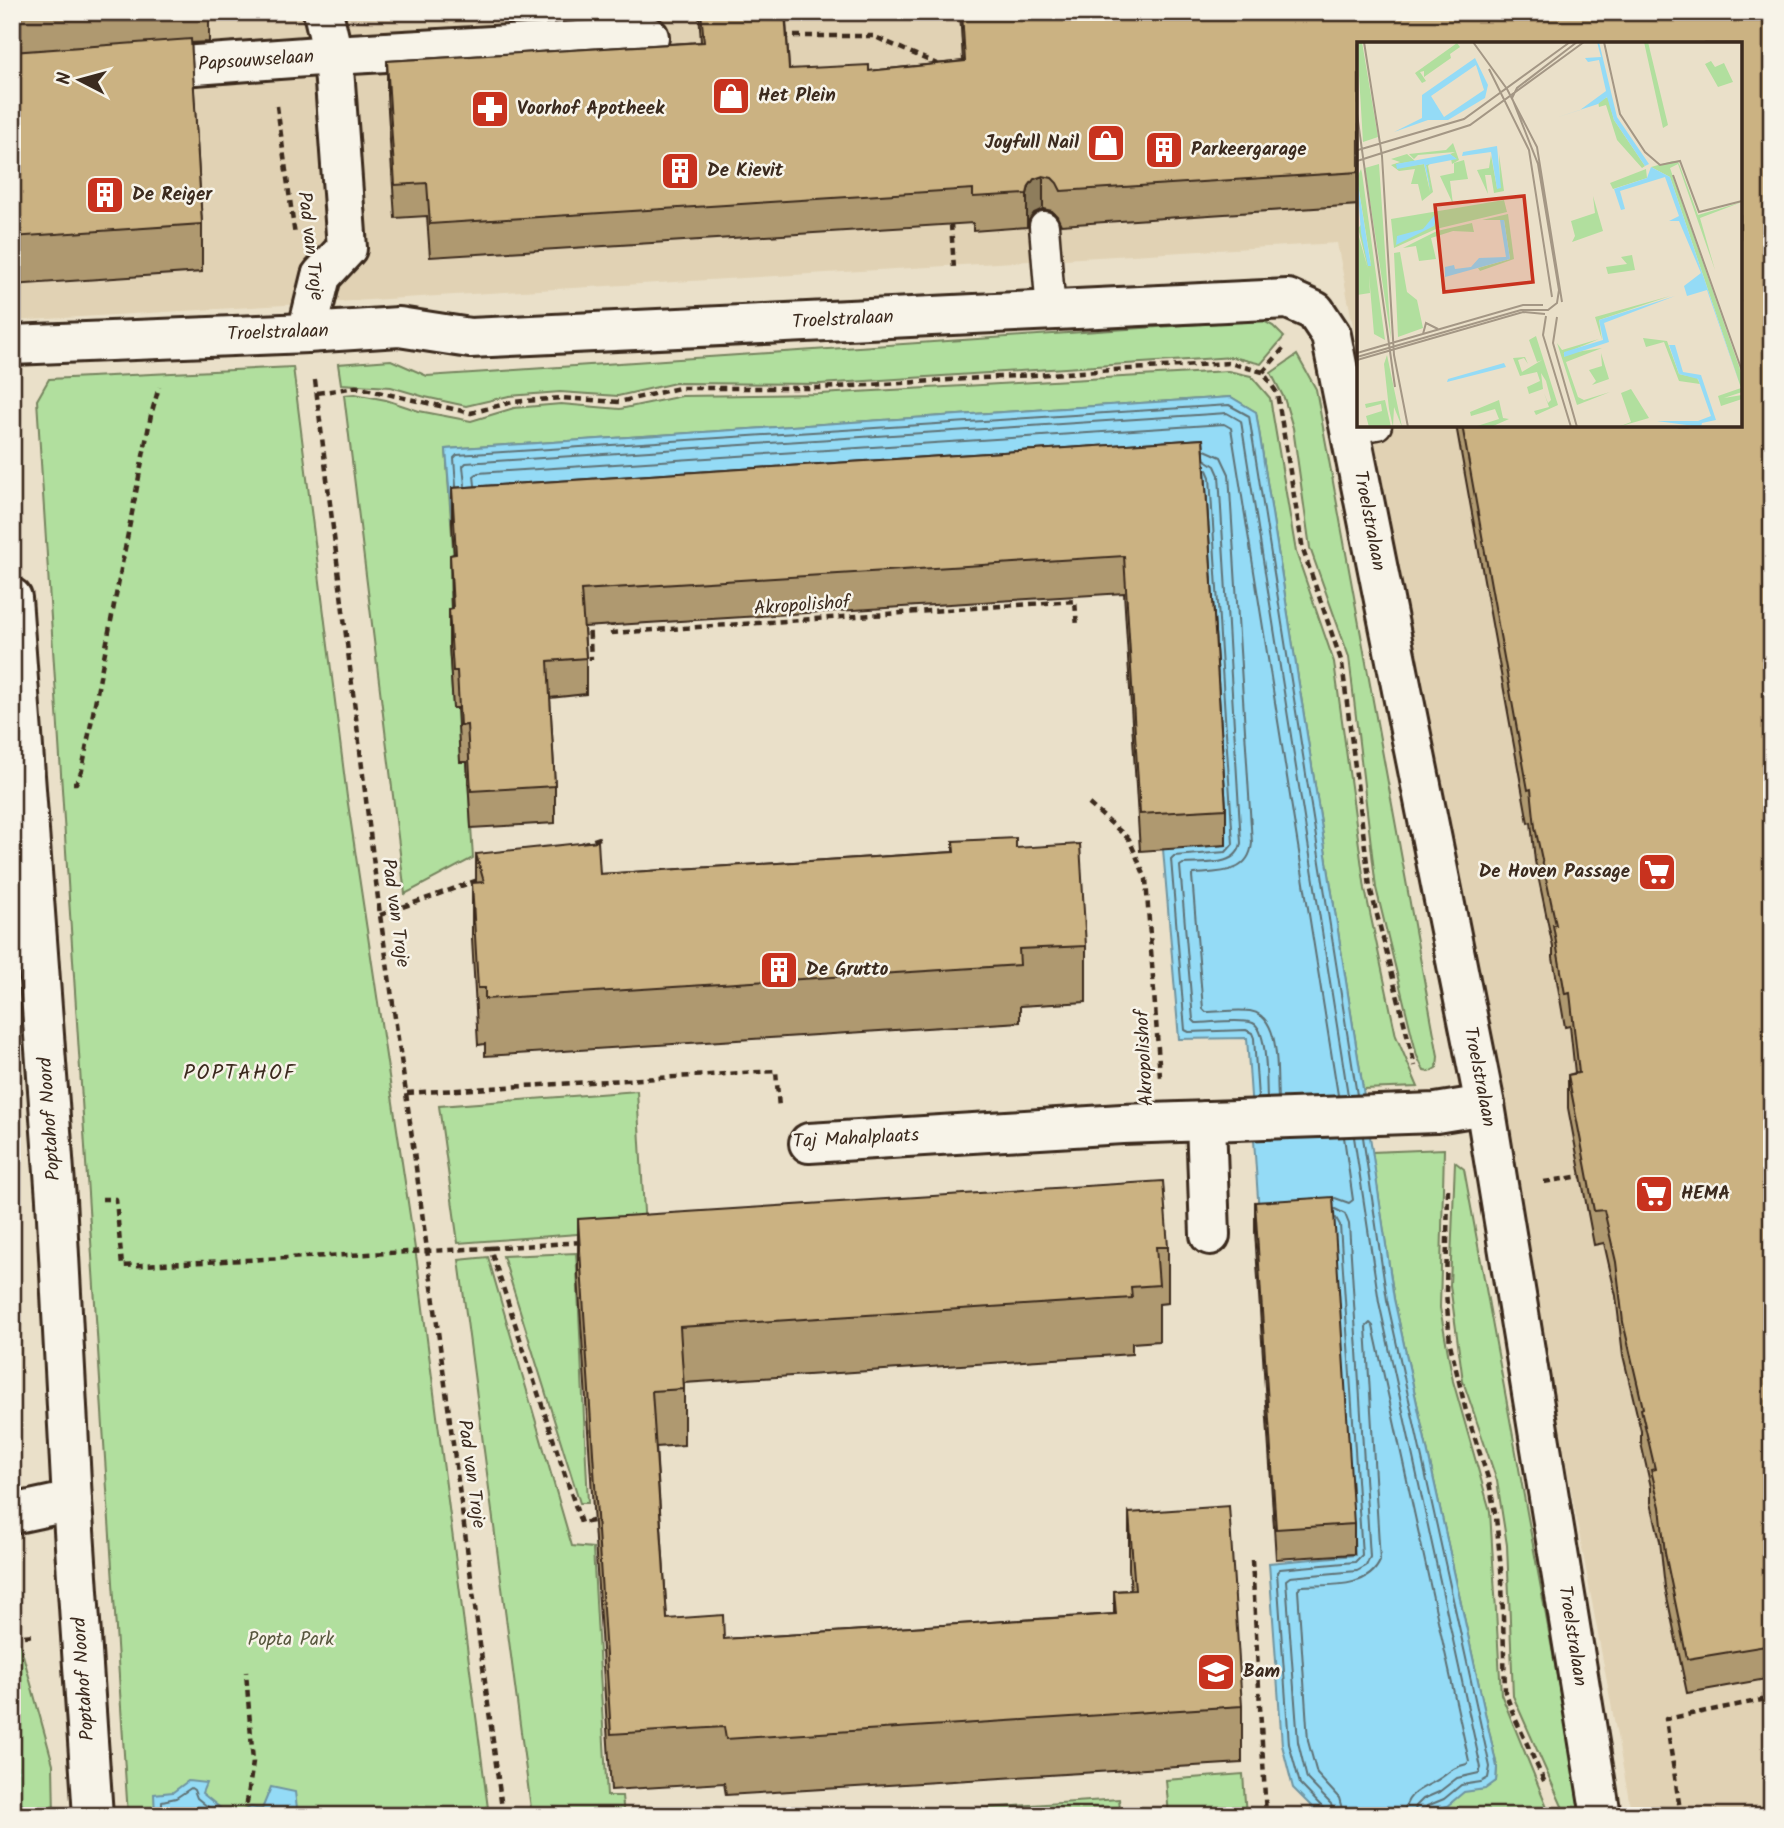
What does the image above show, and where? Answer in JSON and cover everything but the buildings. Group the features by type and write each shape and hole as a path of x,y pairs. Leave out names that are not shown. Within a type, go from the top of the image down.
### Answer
{"street":[{"name":"Papsouwselaan","path":"307,333 321,275 347,248 333,55 323,12"},
{"name":"Papsouwselaan","path":"108,71 649,37"},
{"name":"Troelstralaan","path":"12,345 400,327 470,338 1288,299 1315,312 1331,335 1357,407"},
{"name":"Troelstralaan","path":"1364,427 1485,1105 1601,1816"},
{"name":"Poptahof Noord","path":"12,598 18,741 27,786 56,1199 72,1501 93,1816"},
{"name":"Taj Mahalplaats","path":"809,1143 1223,1120 1419,1114 1485,1105"},
{"path":"1210,1235 1223,1120"},
{"path":"12,1514 72,1501"}],"lane":[{"path":"1044,226 1051,312"}],"path":[{"path":"780,36 873,36 943,66"},
{"name":"Pad van Troje","path":"271,61 296,244"},
{"name":"Pad van Troje","path":"307,333 317,393 380,915 503,1816"},
{"path":"27,786 76,783 82,770 151,415 174,337"},
{"path":"317,393 356,387 471,413 512,402 562,398 619,401 679,388 819,388 1229,363 1263,372 1277,393 1303,550 1342,663 1370,887 1411,1058 1419,1114"},
{"name":"Akropolishof","path":"611,620 612,633 1075,601 1077,627"},
{"path":"589,620 591,660"},
{"name":"Akropolishof","path":"1089,804 1129,839 1146,879 1162,1123"},
{"path":"577,846 603,837"},
{"path":"380,915 485,878"},
{"name":"Taj Mahalplaats","path":"406,1093 776,1070 781,1143 809,1143"},
{"path":"1448,1184 1446,1292 1450,1344 1466,1411 1488,1478 1496,1517 1502,1580 1505,1692 1549,1791"},
{"path":"56,1199 116,1199 122,1266 586,1242"},
{"path":"490,1248 581,1523 606,1520"},
{"path":"1252,1560 1266,1816"},
{"path":"245,1816 253,1762 246,1672"},
{"path":"1681,1816 1665,1718 1772,1698"}],"shaded area":[{"path":"12,12 1772,12 1772,1816 1632,1816 1372,427 1742,427 1742,42 1357,42 1357,347 1337,243 12,321"}],"green space":[{"path":"1262,320 1284,337 1261,364 1233,357 820,384 675,383 618,396 560,392 509,396 466,406 391,387 341,384 338,364 391,360 427,376"},
{"path":"1297,355 1316,389 1438,1056 1437,1068 1430,1072 1424,1071 1417,1056 1376,888 1349,657 1310,548 1293,428 1284,398 1271,373"},
{"name":"Popta Park","path":"293,367 347,797 417,1262 489,1816 128,1816 37,400 49,379"},
{"path":"1228,371 1251,376 1270,398 1296,552 1334,662 1365,889 1396,1036 1418,1087 1363,1089 1256,412 1231,397 446,449 456,591 450,592 453,645 449,646 453,707 457,708 467,762 473,858 405,894 344,395 355,394 386,400 419,411 471,421 514,408 561,404 620,409 682,396 820,394"},
{"path":"637,1091 645,1229 458,1243 439,1106"},
{"path":"1444,1149 1440,1308 1453,1381 1490,1511 1501,1694 1550,1814 1427,1816 1464,1791 1484,1789 1496,1781 1497,1767 1394,1299 1372,1152"},
{"path":"1455,1162 1464,1169 1582,1812 1565,1813 1513,1696 1507,1545 1497,1481 1463,1381 1450,1285"},
{"path":"576,1253 588,1503 580,1503 503,1256"},
{"path":"488,1257 572,1546 593,1548 607,1796 622,1796 624,1816 532,1816 459,1260"},
{"path":"20,1644 53,1764 54,1816 28,1816 28,1808 19,1803 16,1746 12,1745 12,1645"},
{"path":"1243,1774 1246,1816 1169,1816 1166,1780"},
{"path":"1119,1799 1121,1816 869,1816"}],"water":[{"path":"1231,397 1256,412 1394,1299 1497,1767 1496,1781 1485,1789 1464,1792 1447,1806 1432,1811 1427,1816 1321,1816 1293,1788 1282,1745 1269,1563 1355,1555 1333,1224 1260,1228 1247,1038 1179,1039 1163,849 1225,845 1211,601 452,524 446,449"},
{"path":"12,1745 16,1745 19,1803 28,1808 28,1816 12,1816"},
{"path":"188,1781 206,1783 202,1793 230,1816 155,1816 154,1794 173,1792"},
{"path":"271,1787 295,1792 298,1816 235,1816 251,1807 262,1809"}],"place":[{"name":"Het Plein","path":"731,96"},
{"name":"Voorhof Apotheek","path":"490,109"},
{"name":"Joyfull Nail","path":"1106,143"},
{"name":"Parkeergarage","path":"1164,150"},
{"name":"De Kievit","path":"680,171"},
{"name":"De Reiger","path":"105,195"},
{"name":"De Hoven Passage","path":"1657,872"},
{"name":"De Grutto","path":"779,970"},
{"name":"HEMA","path":"1654,1194"},
{"name":"Bam","path":"1216,1672"}],"district":[{"name":"POPTAHOF","path":"240,1073"}]}
